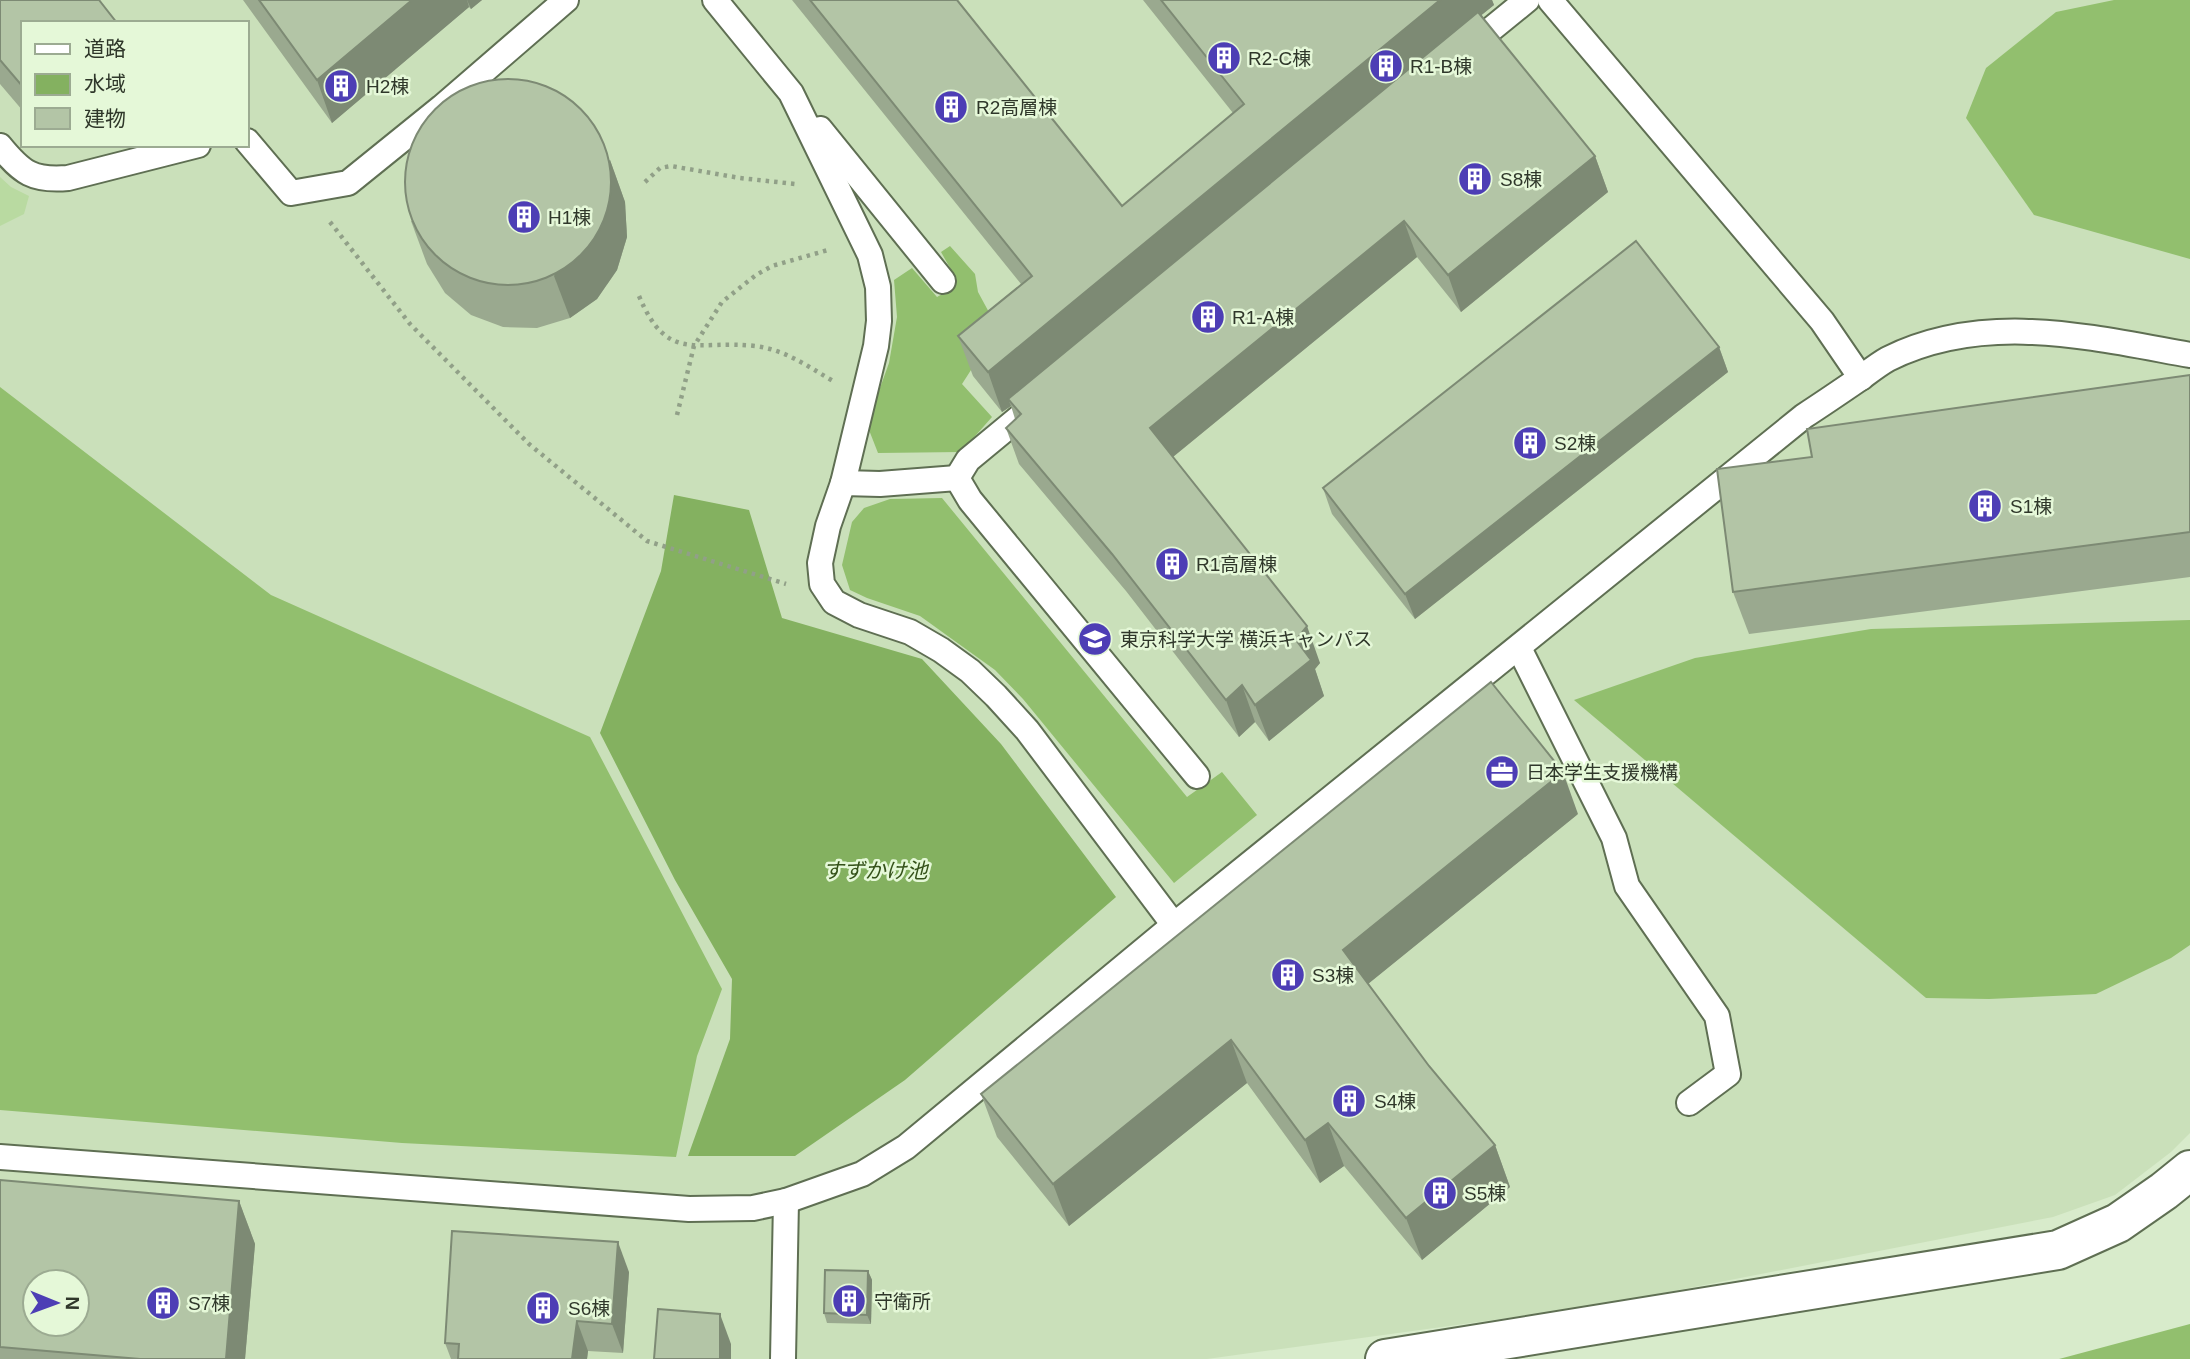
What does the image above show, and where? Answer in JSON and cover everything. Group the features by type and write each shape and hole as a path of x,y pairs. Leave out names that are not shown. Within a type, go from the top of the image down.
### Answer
{"street":[{"path":"1385,1359 2058,1250 2118,1223 2190,1170"}],"lane":[{"path":"248,142 291,193 348,183 442,107 566,0"},
{"path":"715,0 943,281"},
{"path":"1452,62 1527,0"},
{"path":"1550,0 1822,321 1861,378"},
{"path":"791,93 870,255 878,287 879,321 876,346 843,483 828,526 820,563 822,584 834,603 859,615 910,632 970,671 996,696 1027,730 1174,925"},
{"path":"0,146 21,168 47,180 68,178 190,147"},
{"path":"0,1157 689,1209 753,1208 786,1201 862,1174 906,1147 1174,925 1804,416 1887,360 1936,340 1989,331 2032,331 2102,339 2190,355"},
{"path":"957,478 968,460 1054,389"},
{"path":"843,483 880,484 957,478"},
{"path":"957,478 970,500 1197,776"},
{"path":"1519,648 1614,838 1627,886 1717,1016 1728,1074 1689,1103"},
{"path":"783,1359 786,1201"}],"path":[{"path":"645,182 660,169 671,166 784,184 834,181"},
{"path":"306,191 410,324 528,444 646,541 795,586"},
{"path":"677,415 694,346 722,302 772,266 829,250 861,236"},
{"path":"639,296 648,317 659,332 670,339 694,346 755,346 782,353 798,359 862,402"}],"shaded area":[{"name":"東京科学大学 横浜キャンパス","path":"0,0 2190,0 2190,1133 2171,1152 2115,1195 2053,1217 1602,1305 1207,1359 0,1359"},
{"path":"2114,0 2190,0 2190,259 2034,215 1966,118 1986,68 2056,12"},
{"path":"0,177 11,187 29,196 24,214 0,226"},
{"path":"950,246 975,274 978,292 991,316 971,370 962,384 992,417 961,452 878,453 869,430 872,410 889,363 897,317 894,280 912,268 937,297 953,288 954,275 941,252"},
{"path":"0,387 271,595 590,737 722,989 697,1056 676,1157 402,1143 0,1110"},
{"path":"942,498 1187,797 1222,772 1257,815 1174,883 1023,699 995,670 920,616 850,590 842,565 852,522 864,508 890,499"},
{"path":"2190,620 2190,945 2171,958 2096,994 1989,999 1926,998 1574,700 1695,658 1871,629"},
{"path":"2190,1324 2190,1359 2059,1359"}],"water":[{"name":"すずかけ池","path":"674,495 749,510 782,618 922,659 1001,744 1116,897 905,1080 795,1156 688,1156 730,1039 732,979 675,880 600,733 661,571"}],"building":[{"path":"0,0 99,0 115,21 21,21 21,85 0,60"},
{"path":"259,0 412,0 317,80"},
{"path":"810,0 957,0 1122,206 1244,104 1161,0 1440,0 988,372 958,336 1032,276"},
{"path":"1478,12 1595,156 1448,275 1404,221 1150,428 1307,626 1296,640 1311,660 1255,705 1242,685 1226,700 1112,554 1006,428 1021,414 1008,399"},
{"name":"H1棟","path":"508,79 548,87 581,109 603,142 611,182 603,222 581,255 548,277 508,285 468,277 435,255 413,222 405,182 413,142 435,109 468,87"},
{"name":"S2棟","path":"1636,241 1719,347 1405,594 1323,488"},
{"name":"S1棟","path":"2190,375 2190,532 1733,592 1717,469 1812,457 1807,429"},
{"path":"1491,682 1563,772 1343,950 1429,1066 1495,1145 1406,1218 1328,1123 1305,1140 1231,1040 1053,1184 981,1094"},
{"name":"S7棟","path":"0,1180 239,1201 226,1359 140,1359 0,1347"},
{"name":"S6棟","path":"452,1231 618,1242 612,1324 577,1321 572,1359 458,1359 459,1344 445,1343"},
{"name":"守衛所","path":"825,1270 868,1271 867,1315 824,1313"},
{"path":"658,1309 720,1314 720,1359 654,1359"}],"place":[{"name":"R2-C棟","path":"1224,58"},
{"name":"R1-B棟","path":"1386,66"},
{"name":"H2棟","path":"341,86"},
{"name":"R2高層棟","path":"951,107"},
{"name":"S8棟","path":"1475,179"},
{"name":"H1棟","path":"524,217"},
{"name":"R1-A棟","path":"1208,317"},
{"name":"S2棟","path":"1530,443"},
{"name":"S1棟","path":"1985,506"},
{"name":"R1高層棟","path":"1172,564"},
{"name":"東京科学大学 横浜キャンパス","path":"1095,639"},
{"name":"日本学生支援機構","path":"1502,772"},
{"name":"S3棟","path":"1288,975"},
{"name":"S4棟","path":"1349,1101"},
{"name":"S5棟","path":"1440,1193"},
{"name":"守衛所","path":"849,1301"},
{"name":"S7棟","path":"163,1303"},
{"name":"S6棟","path":"543,1308"}]}
